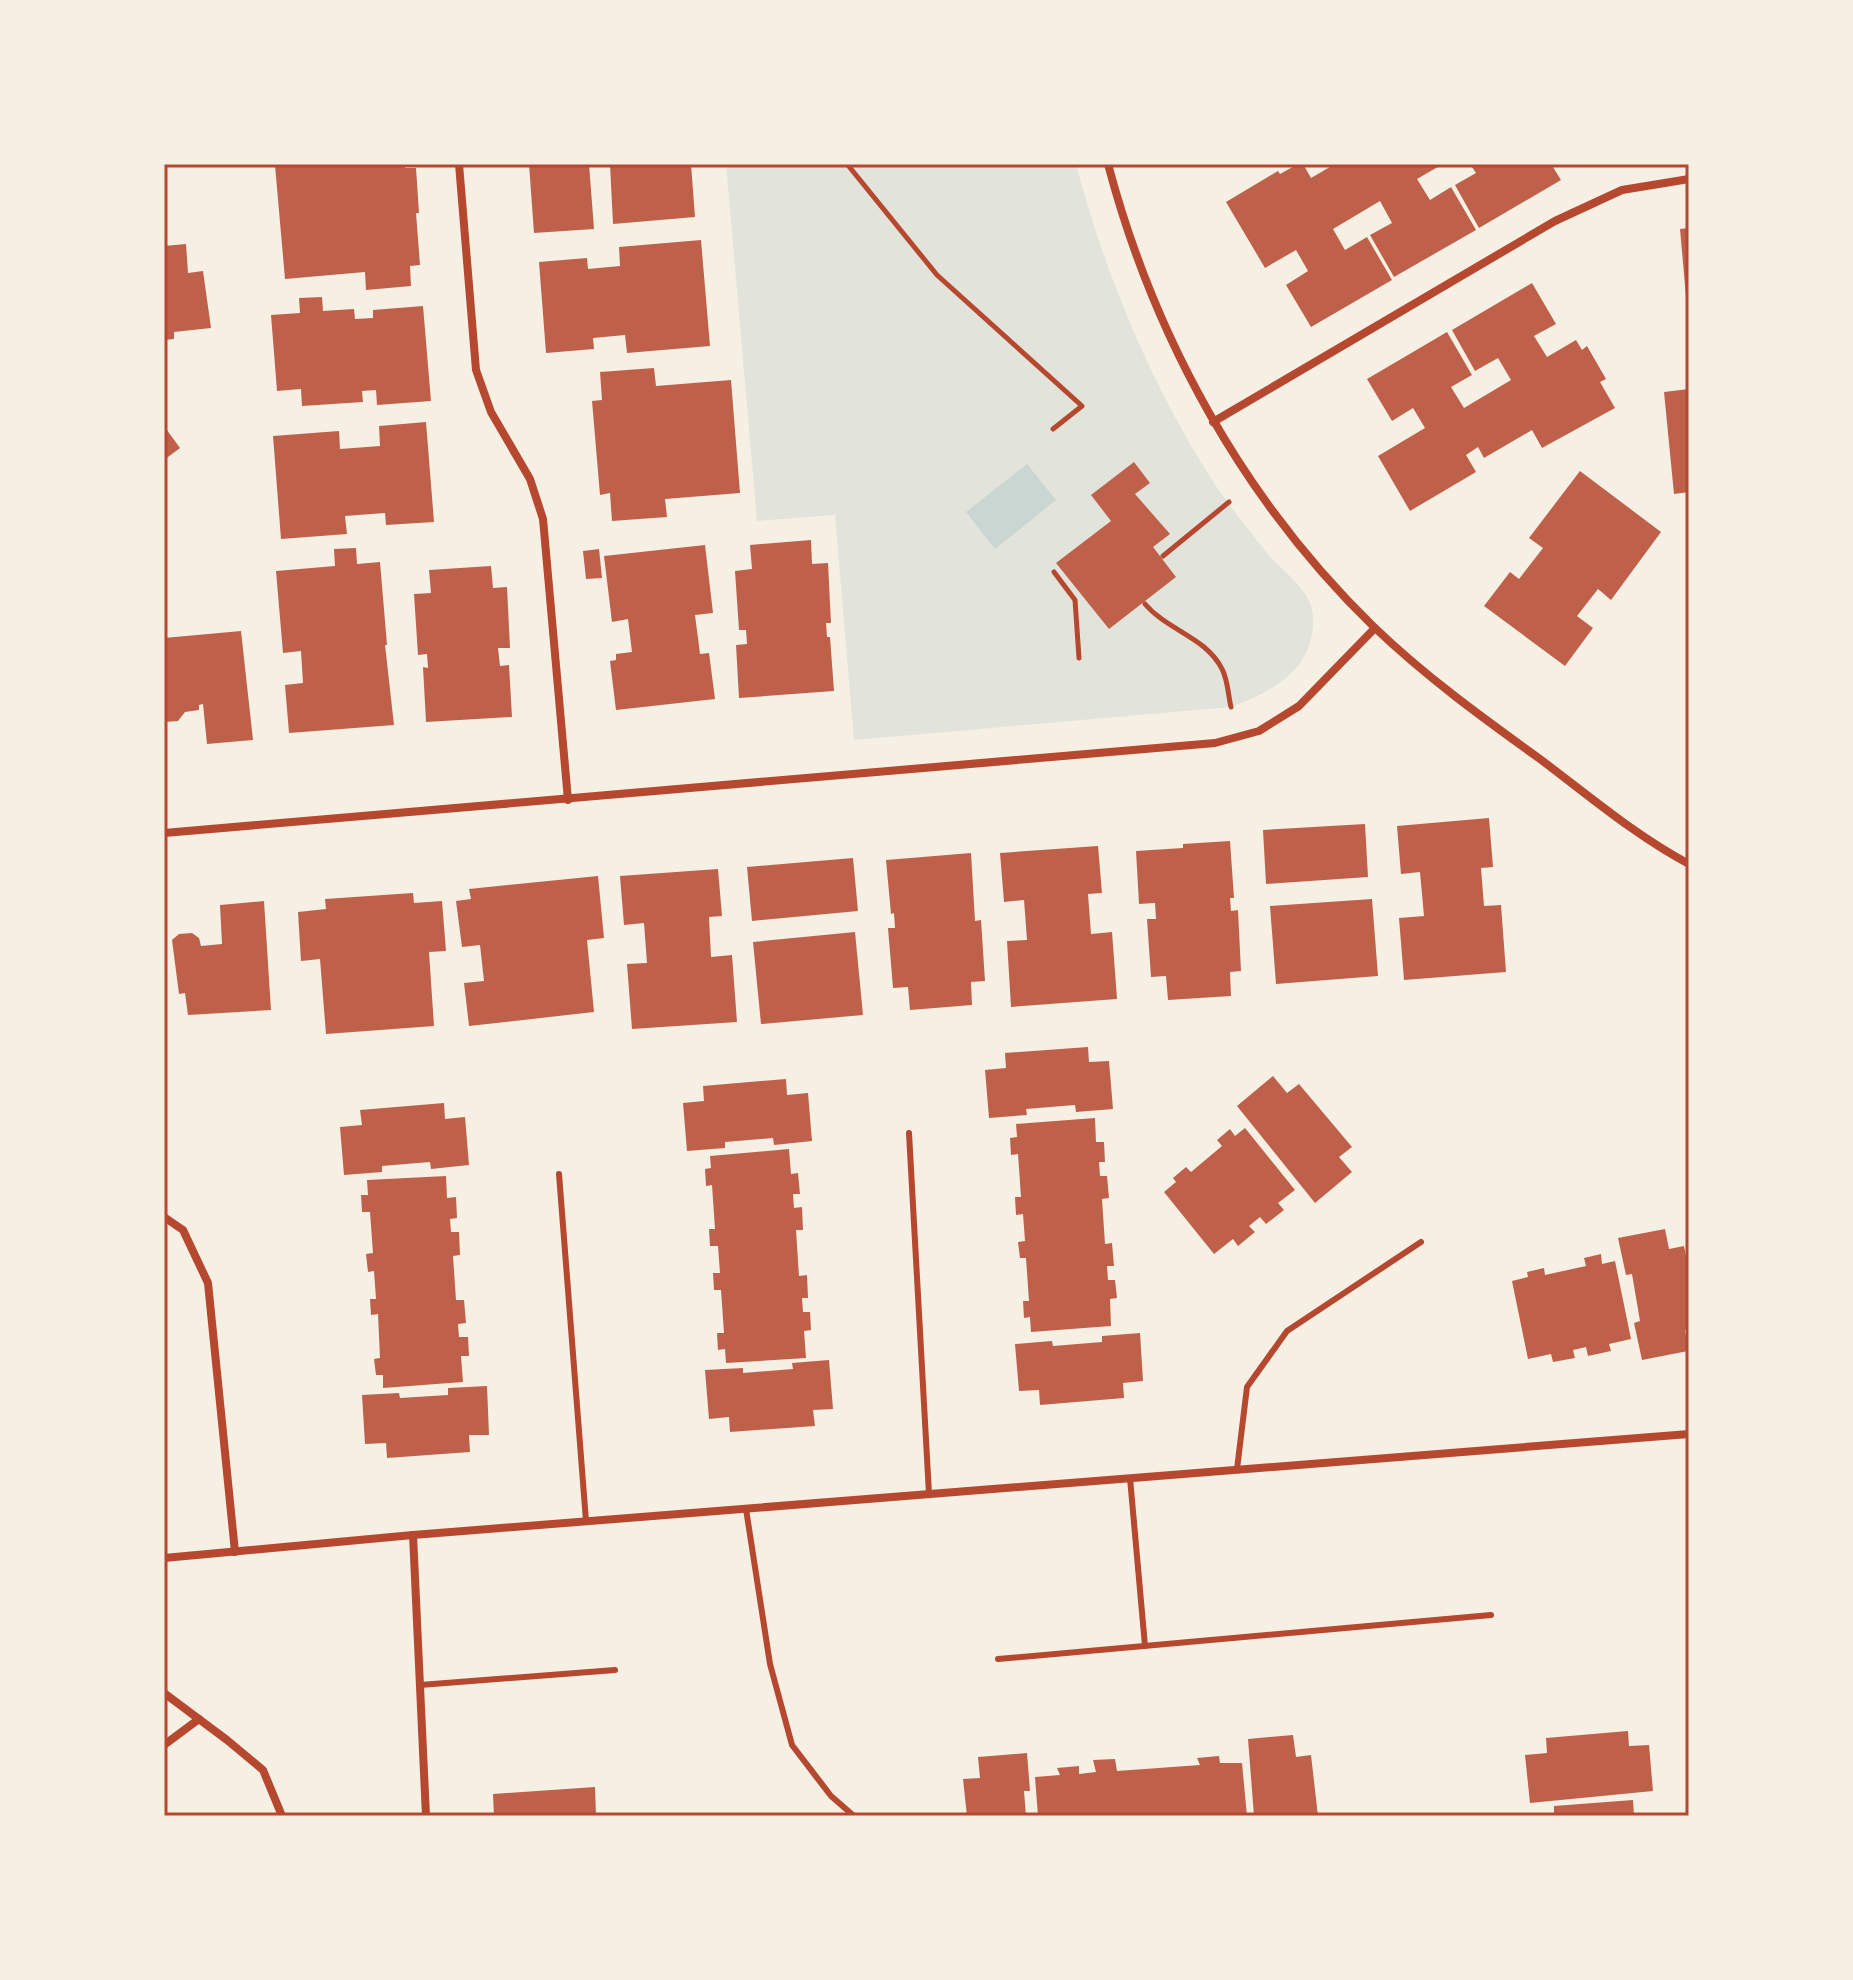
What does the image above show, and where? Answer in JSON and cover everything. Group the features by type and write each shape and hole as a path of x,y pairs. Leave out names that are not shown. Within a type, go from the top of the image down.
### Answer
{"street":[{"path":"459,164 476,370 491,412 537,496 543,519 568,800"},
{"path":"1108,164 1120,209 1160,316 1213,422 1267,505 1335,587 1375,628 1451,694 1652,841 1689,864"},
{"path":"1213,422 1568,214 1622,190 1689,179"},
{"path":"164,833 1215,743 1259,731 1299,706 1375,628"},
{"path":"164,1217 183,1230 208,1283 235,1552"},
{"path":"164,1558 413,1535 1689,1434"},
{"path":"413,1535 426,1816"},
{"path":"164,1693 263,1770 282,1816"},
{"path":"164,1745 199,1719"}],"lane":[{"path":"909,1133 929,1494"},
{"path":"559,1174 586,1521"},
{"path":"1237,1469 1247,1387 1287,1331 1421,1242"},
{"path":"1130,1478 1145,1646"},
{"path":"746,1509 770,1664 792,1745 831,1796 854,1816"},
{"path":"998,1659 1491,1615"},
{"path":"420,1685 615,1670"}],"path":[{"path":"847,164 937,275 1082,406 1053,429"},
{"path":"1163,556 1229,502"},
{"path":"1054,572 1075,600 1079,658"},
{"path":"1145,604 1156,617 1203,645 1215,657 1224,672 1231,707"}],"shaded area":[{"path":"726,164 1076,164 1117,289 1171,410 1222,495 1268,554 1296,582 1312,607 1312,635 1300,664 1277,685 1231,707 854,740 835,515 757,521"},
{"path":"1027,464 1056,500 995,549 966,512"}],"building":[{"path":"404,164 405,168 416,168 419,213 416,213 420,265 410,266 411,286 366,290 365,272 285,279 275,165"},
{"path":"529,164 589,164 594,229 534,233"},
{"path":"610,164 691,164 695,217 613,224"},
{"path":"1303,164 1311,178 1335,164 1443,164 1417,179 1430,200 1451,187 1476,230 1394,277 1370,235 1392,223 1380,201 1333,229 1345,250 1367,237 1392,280 1311,327 1286,285 1308,271 1296,250 1265,268 1226,202 1278,171 1280,174"},
{"path":"1470,164 1551,164 1561,180 1479,228 1455,185 1476,173"},
{"path":"1689,228 1689,308 1687,308 1680,229"},
{"path":"701,240 710,346 627,353 625,335 593,338 594,349 546,353 539,262 587,258 588,269 620,266 619,247"},
{"path":"186,244 188,273 203,271 211,328 174,332 174,339 164,340 164,246"},
{"path":"1532,283 1556,324 1534,336 1547,357 1576,340 1582,350 1587,346 1606,379 1600,382 1615,408 1542,448 1532,430 1484,458 1478,447 1466,455 1476,472 1410,511 1378,456 1425,428 1413,408 1392,421 1367,379 1447,332 1472,375 1451,387 1464,408 1511,380 1498,358 1475,371 1452,330"},
{"path":"322,297 323,311 354,309 355,319 373,318 373,310 423,306 431,401 377,405 376,390 362,391 363,402 302,406 301,389 277,391 271,315 300,313 299,298"},
{"path":"654,368 656,386 731,380 740,493 665,499 667,517 612,521 610,493 600,495 592,401 602,400 600,372"},
{"path":"1689,389 1689,492 1674,494 1664,392"},
{"path":"426,422 434,522 386,525 385,513 345,516 347,534 281,539 273,436 339,431 340,449 380,446 379,426"},
{"path":"164,426 180,448 164,460"},
{"path":"1134,462 1150,483 1135,494 1170,534 1153,547 1176,577 1109,629 1056,563 1111,521 1091,495"},
{"path":"1580,471 1661,532 1611,600 1598,589 1577,616 1593,628 1565,666 1484,606 1510,572 1519,579 1543,548 1529,538"},
{"path":"811,540 812,564 828,563 831,623 826,623 834,691 739,698 736,645 747,644 746,630 739,630 735,571 752,569 750,545"},
{"path":"705,545 713,613 695,615 700,654 709,653 715,699 616,710 610,661 616,660 616,654 632,652 628,619 612,622 604,556"},
{"path":"356,548 357,564 380,562 394,725 289,733 285,685 303,683 301,651 283,653 276,571 335,566 334,549"},
{"path":"599,549 602,578 586,579 583,551"},
{"path":"491,566 493,588 507,587 510,648 498,648 500,666 509,665 512,717 426,722 423,667 428,668 427,654 418,655 414,594 431,593 429,570"},
{"path":"241,631 253,740 207,744 203,704 199,705 199,710 185,712 178,721 164,722 164,638"},
{"path":"1489,818 1493,867 1481,868 1484,906 1501,905 1506,972 1404,980 1399,918 1424,916 1420,872 1401,874 1397,826"},
{"path":"1365,824 1368,877 1266,884 1263,830"},
{"path":"1230,841 1234,898 1230,898 1231,911 1238,910 1241,971 1230,972 1231,996 1168,1000 1166,976 1151,977 1147,919 1156,919 1155,903 1139,904 1136,851"},
{"path":"1098,846 1102,893 1088,894 1091,934 1112,932 1117,999 1011,1007 1007,941 1027,940 1024,900 1004,902 1000,853"},
{"path":"971,853 975,921 981,920 985,981 971,982 972,1005 910,1010 908,987 893,988 888,928 895,928 886,860"},
{"path":"853,858 858,911 752,921 747,867"},
{"path":"718,869 722,916 709,917 711,957 732,955 737,1022 632,1029 627,964 647,963 644,923 624,925 620,876"},
{"path":"598,876 604,938 587,940 594,1012 469,1026 464,983 484,981 480,945 462,947 456,901 471,899 469,889"},
{"path":"413,893 414,903 442,901 446,951 429,952 434,1026 326,1034 320,959 301,961 298,912 326,909 325,899"},
{"path":"1372,899 1378,976 1276,984 1270,906"},
{"path":"264,901 271,1010 188,1015 185,993 179,994 172,940 179,934 192,933 199,938 201,946 222,944 220,905"},
{"path":"855,932 863,1015 761,1024 753,942"},
{"path":"1088,1047 1089,1062 1109,1061 1113,1109 1076,1112 1075,1105 1026,1109 1027,1115 989,1118 985,1070 1006,1068 1005,1053"},
{"path":"1273,1076 1287,1093 1299,1084 1352,1147 1339,1157 1352,1172 1315,1203 1237,1106"},
{"path":"786,1079 787,1095 808,1093 812,1141 774,1145 773,1138 725,1142 725,1148 687,1151 683,1103 704,1101 703,1086"},
{"path":"444,1103 445,1119 465,1117 469,1165 431,1169 430,1162 382,1166 382,1172 344,1175 340,1127 362,1125 360,1110"},
{"path":"1095,1118 1096,1142 1104,1142 1105,1162 1099,1162 1100,1176 1107,1176 1109,1198 1102,1199 1105,1244 1112,1243 1114,1266 1107,1266 1108,1280 1115,1280 1117,1298 1110,1299 1111,1326 1031,1332 1030,1317 1024,1318 1023,1301 1029,1301 1026,1258 1020,1258 1018,1242 1025,1241 1023,1214 1016,1215 1015,1197 1021,1197 1018,1154 1011,1155 1010,1138 1017,1137 1016,1124"},
{"path":"1245,1128 1295,1190 1278,1203 1284,1210 1266,1224 1260,1217 1249,1226 1255,1232 1238,1246 1233,1239 1214,1254 1164,1192 1176,1182 1173,1178 1186,1167 1191,1172 1222,1146 1217,1140 1230,1129 1235,1136"},
{"path":"789,1149 791,1174 798,1173 800,1194 793,1194 794,1208 802,1207 803,1230 796,1230 799,1276 807,1275 808,1298 802,1298 803,1312 810,1312 811,1330 804,1331 806,1358 726,1363 725,1349 718,1350 717,1333 724,1333 721,1290 714,1290 713,1273 720,1273 718,1246 710,1246 709,1229 715,1229 712,1185 706,1186 705,1169 711,1168 710,1156"},
{"path":"446,1176 447,1198 456,1197 457,1218 450,1219 451,1232 459,1232 460,1255 453,1256 456,1300 464,1300 466,1323 458,1324 459,1337 468,1337 469,1356 461,1356 463,1382 383,1388 383,1375 376,1375 374,1359 380,1358 378,1314 371,1315 370,1299 376,1299 374,1271 368,1272 366,1254 373,1253 370,1212 362,1212 361,1195 368,1195 367,1180"},
{"path":"1665,1229 1669,1249 1684,1246 1689,1270 1689,1330 1685,1330 1688,1351 1642,1360 1634,1323 1640,1321 1632,1274 1626,1275 1618,1238"},
{"path":"1601,1254 1602,1264 1615,1261 1631,1339 1609,1344 1611,1351 1588,1356 1586,1347 1573,1350 1575,1358 1553,1362 1551,1354 1528,1359 1512,1281 1528,1277 1527,1272 1544,1268 1545,1275 1586,1266 1584,1258"},
{"path":"1140,1333 1143,1381 1123,1383 1124,1398 1040,1405 1039,1390 1019,1391 1015,1344 1052,1341 1053,1346 1102,1342 1102,1336"},
{"path":"829,1360 833,1409 813,1410 815,1426 730,1432 729,1417 709,1419 705,1370 743,1368 743,1373 793,1369 792,1363"},
{"path":"487,1386 489,1435 469,1435 470,1452 387,1458 386,1443 365,1444 362,1395 399,1393 400,1398 448,1395 448,1388"},
{"path":"1628,1731 1629,1746 1649,1745 1653,1791 1530,1803 1525,1755 1547,1753 1546,1738"},
{"path":"1293,1735 1296,1757 1311,1755 1318,1816 1254,1816 1248,1739"},
{"path":"1027,1753 1030,1791 1024,1791 1026,1816 967,1816 963,1779 980,1778 978,1757"},
{"path":"1219,1756 1220,1763 1242,1763 1247,1816 1038,1816 1035,1777 1060,1775 1057,1768 1079,1766 1079,1774 1096,1772 1093,1760 1115,1759 1117,1771 1200,1765 1197,1758"},
{"path":"595,1787 596,1816 494,1816 493,1794"},
{"path":"1633,1800 1634,1816 1554,1816 1554,1806"}]}
